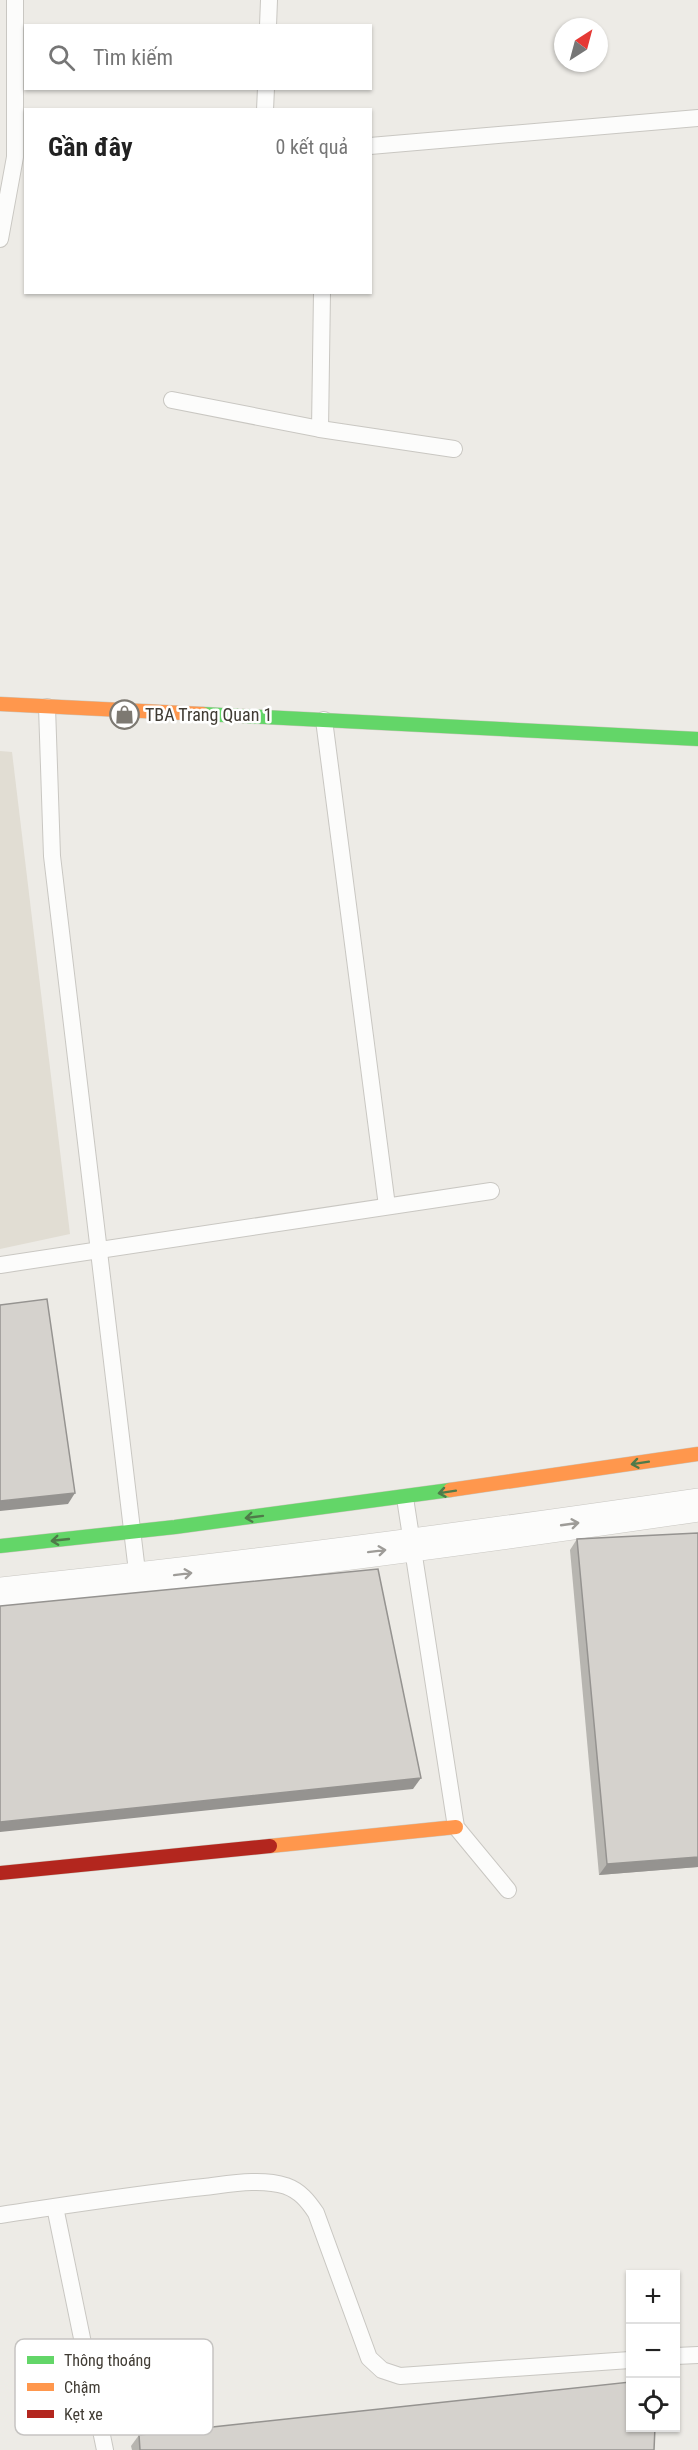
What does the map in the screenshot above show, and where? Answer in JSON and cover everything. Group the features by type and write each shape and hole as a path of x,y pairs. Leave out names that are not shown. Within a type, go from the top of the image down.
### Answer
{"street":[{"path":"0,704 698,739"},
{"path":"0,1546 134,1533 405,1498 698,1454"},
{"path":"0,1594 138,1580 413,1546 698,1505"},
{"path":"0,1873 456,1827"}],"lane":[{"path":"0,239 20,157 15,0"},
{"path":"268,24 269,0"},
{"path":"265,108 266,90"},
{"path":"372,146 698,118"},
{"path":"320,429 322,294"},
{"path":"172,400 320,429 454,449"},
{"path":"47,706 52,856 138,1580"},
{"path":"324,720 387,1206"},
{"path":"0,1265 491,1191"},
{"path":"405,1498 456,1827 508,1890"},
{"path":"0,2215 247,2182 287,2187 308,2201 316,2213 369,2358 382,2370 400,2376 626,2360"},
{"path":"55,2207 82,2339"},
{"path":"680,2356 698,2355"},
{"path":"102,2435 105,2450"}],"shaded area":[{"path":"0,751 12,752 70,1234 0,1249"}],"building":[{"path":"47,1299 75,1493 0,1501 0,1305"},
{"path":"698,1533 698,1857 607,1864 577,1539"},
{"path":"378,1569 421,1778 0,1822 0,1606"},
{"path":"626,2382 626,2432 655,2432 654,2450 140,2450 139,2435 213,2435 213,2427"}],"traffic: fast":[{"path":"203,714 698,739"},
{"path":"0,1546 175,1527 450,1490"}],"traffic: slow":[{"path":"0,704 203,714"},
{"path":"450,1490 698,1454"},
{"path":"270,1846 456,1827"}],"traffic: jam":[{"path":"0,1873 270,1846"}],"place":[{"name":"TBA Trang Quan 1","path":"124,714"}]}
